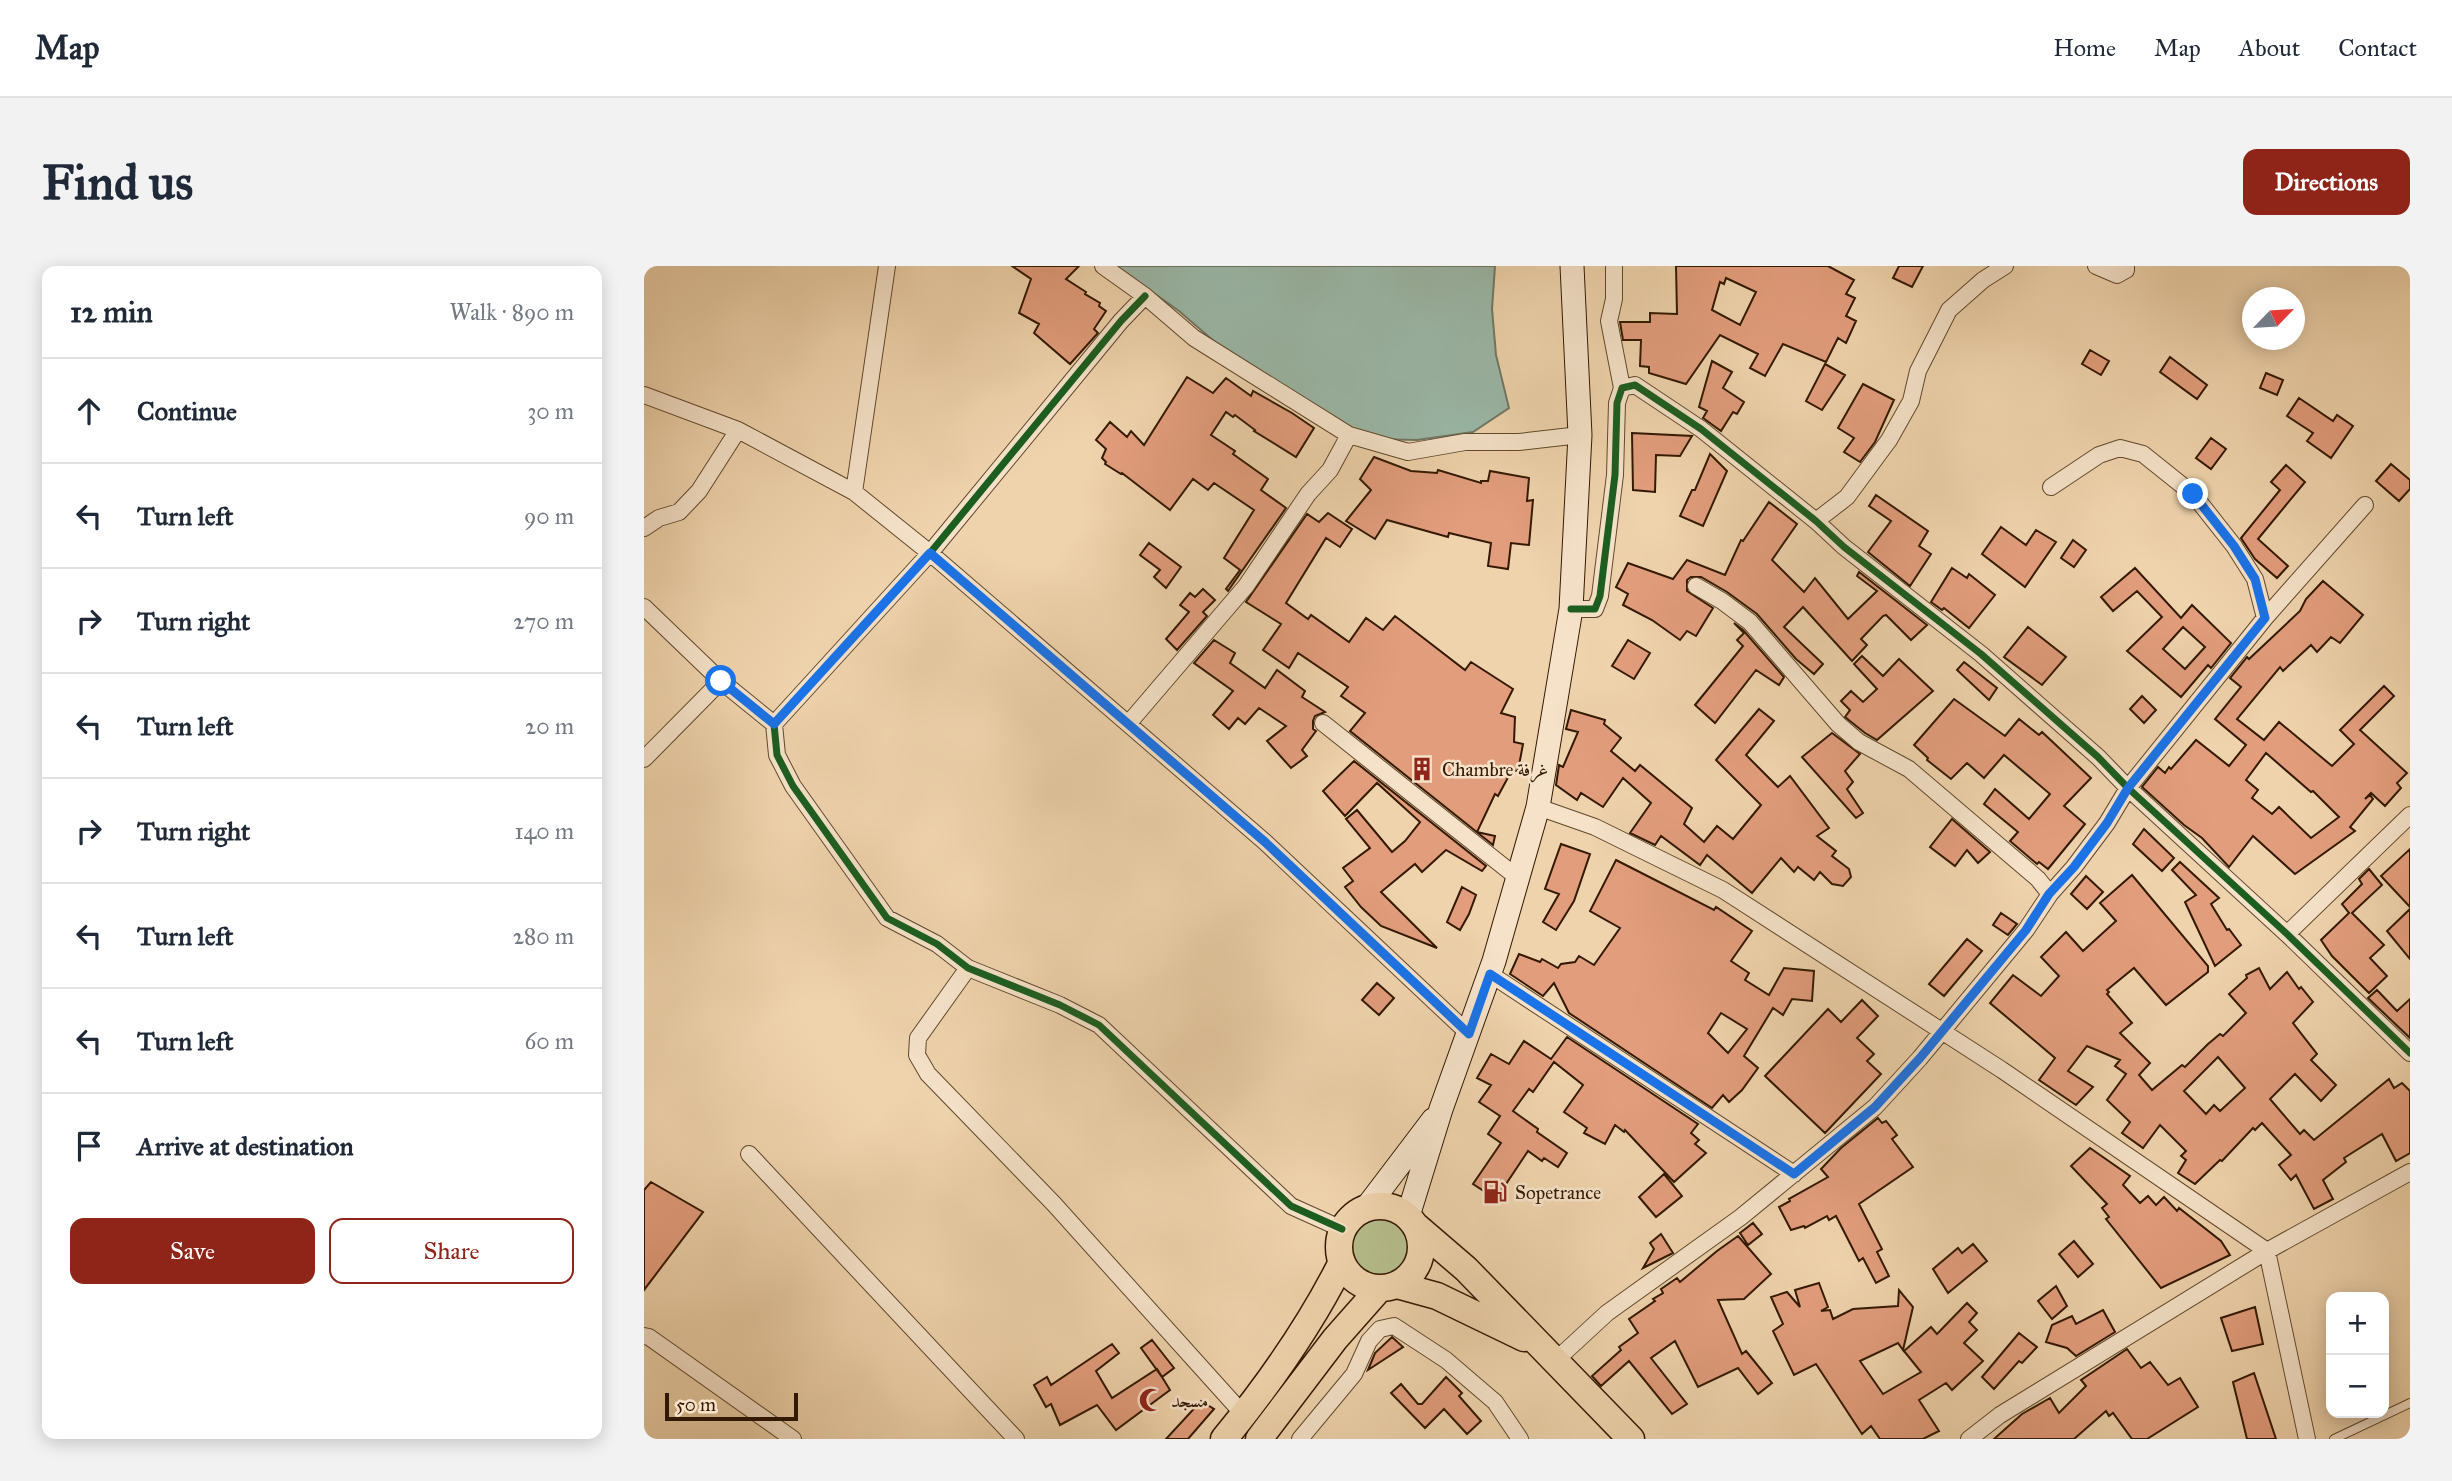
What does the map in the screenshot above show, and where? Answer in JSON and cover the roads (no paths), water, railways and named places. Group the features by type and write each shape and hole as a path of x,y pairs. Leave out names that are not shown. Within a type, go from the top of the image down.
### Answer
{"highway":[{"path":"1546,1354 1496,1323 1437,1296 1368,1286 1357,1281 1348,1273 1342,1262 1339,1240 1348,1219 1367,1207 1389,1206 1412,1221 1466,1269 1631,1439"},
{"path":"1259,1439 1342,1329 1388,1287 1408,1277 1417,1266 1421,1239 1412,1221"},
{"path":"1224,1439 1263,1392 1310,1321 1342,1262"}],"main road":[{"path":"1412,1221 1441,1109 1490,974 1538,807 1571,609 1580,435 1572,266"},
{"path":"1367,1207 1441,1109"}],"street":[{"path":"855,492 887,266"},
{"path":"1103,266 1145,296 1194,338 1349,435 1408,452 1465,442 1519,442 1580,435"},
{"path":"1571,609 1595,609 1600,596 1615,475 1617,402 1622,388 1609,321 1614,299 1614,266"},
{"path":"1816,521 1847,497 1889,440 1910,401 1918,371 1949,310 1983,280 2006,266"},
{"path":"2096,266 2117,275 2126,270 2126,266"},
{"path":"774,724 930,553 1121,321 1145,296"},
{"path":"1622,388 1635,385 1702,429 1816,521 1844,547 1981,654 2098,757 2410,1053"},
{"path":"644,395 738,430 855,492 930,553 1265,842 1469,1034"},
{"path":"644,528 659,518 679,512 699,491 738,430"},
{"path":"1128,724 1246,586 1308,494 1330,470 1349,435"},
{"path":"2051,487 2099,455 2120,448 2143,454 2193,494 2234,546 2255,579 2265,618"},
{"path":"1546,1354 1741,1217 1875,1107 2026,930 2049,894 2074,867 2107,823 2128,788 2265,618 2365,505"},
{"path":"1696,586 1750,622 1839,724 1859,742 1909,769 2038,878 2049,894"},
{"path":"644,607 721,681 774,724 777,755 793,786 887,918 937,944 968,968 1060,1005 1099,1025 1291,1206 1342,1229"},
{"path":"644,759 721,681"},
{"path":"1323,723 1518,878"},
{"path":"1538,807 1595,827 1723,890 1942,1031 2267,1251 2307,1439"},
{"path":"2287,934 2410,815"},
{"path":"968,968 918,1038 917,1055 928,1074 1054,1204 1244,1415"},
{"path":"1490,974 1794,1174"},
{"path":"749,1154 1016,1439"},
{"path":"1969,1439 2000,1415 2267,1251 2410,1172"},
{"path":"1300,1439 1354,1374 1368,1341 1380,1329 1394,1326 1446,1360 1495,1402 1520,1439"},
{"path":"644,1336 793,1439"}],"lane":[{"path":"2334,1439 2410,1403"}],"place":[{"name":"Chambre غرفة","path":"1422,769"},
{"name":"Sopetrance","path":"1495,1192"},
{"name":"مسجد","path":"1151,1400"}]}
